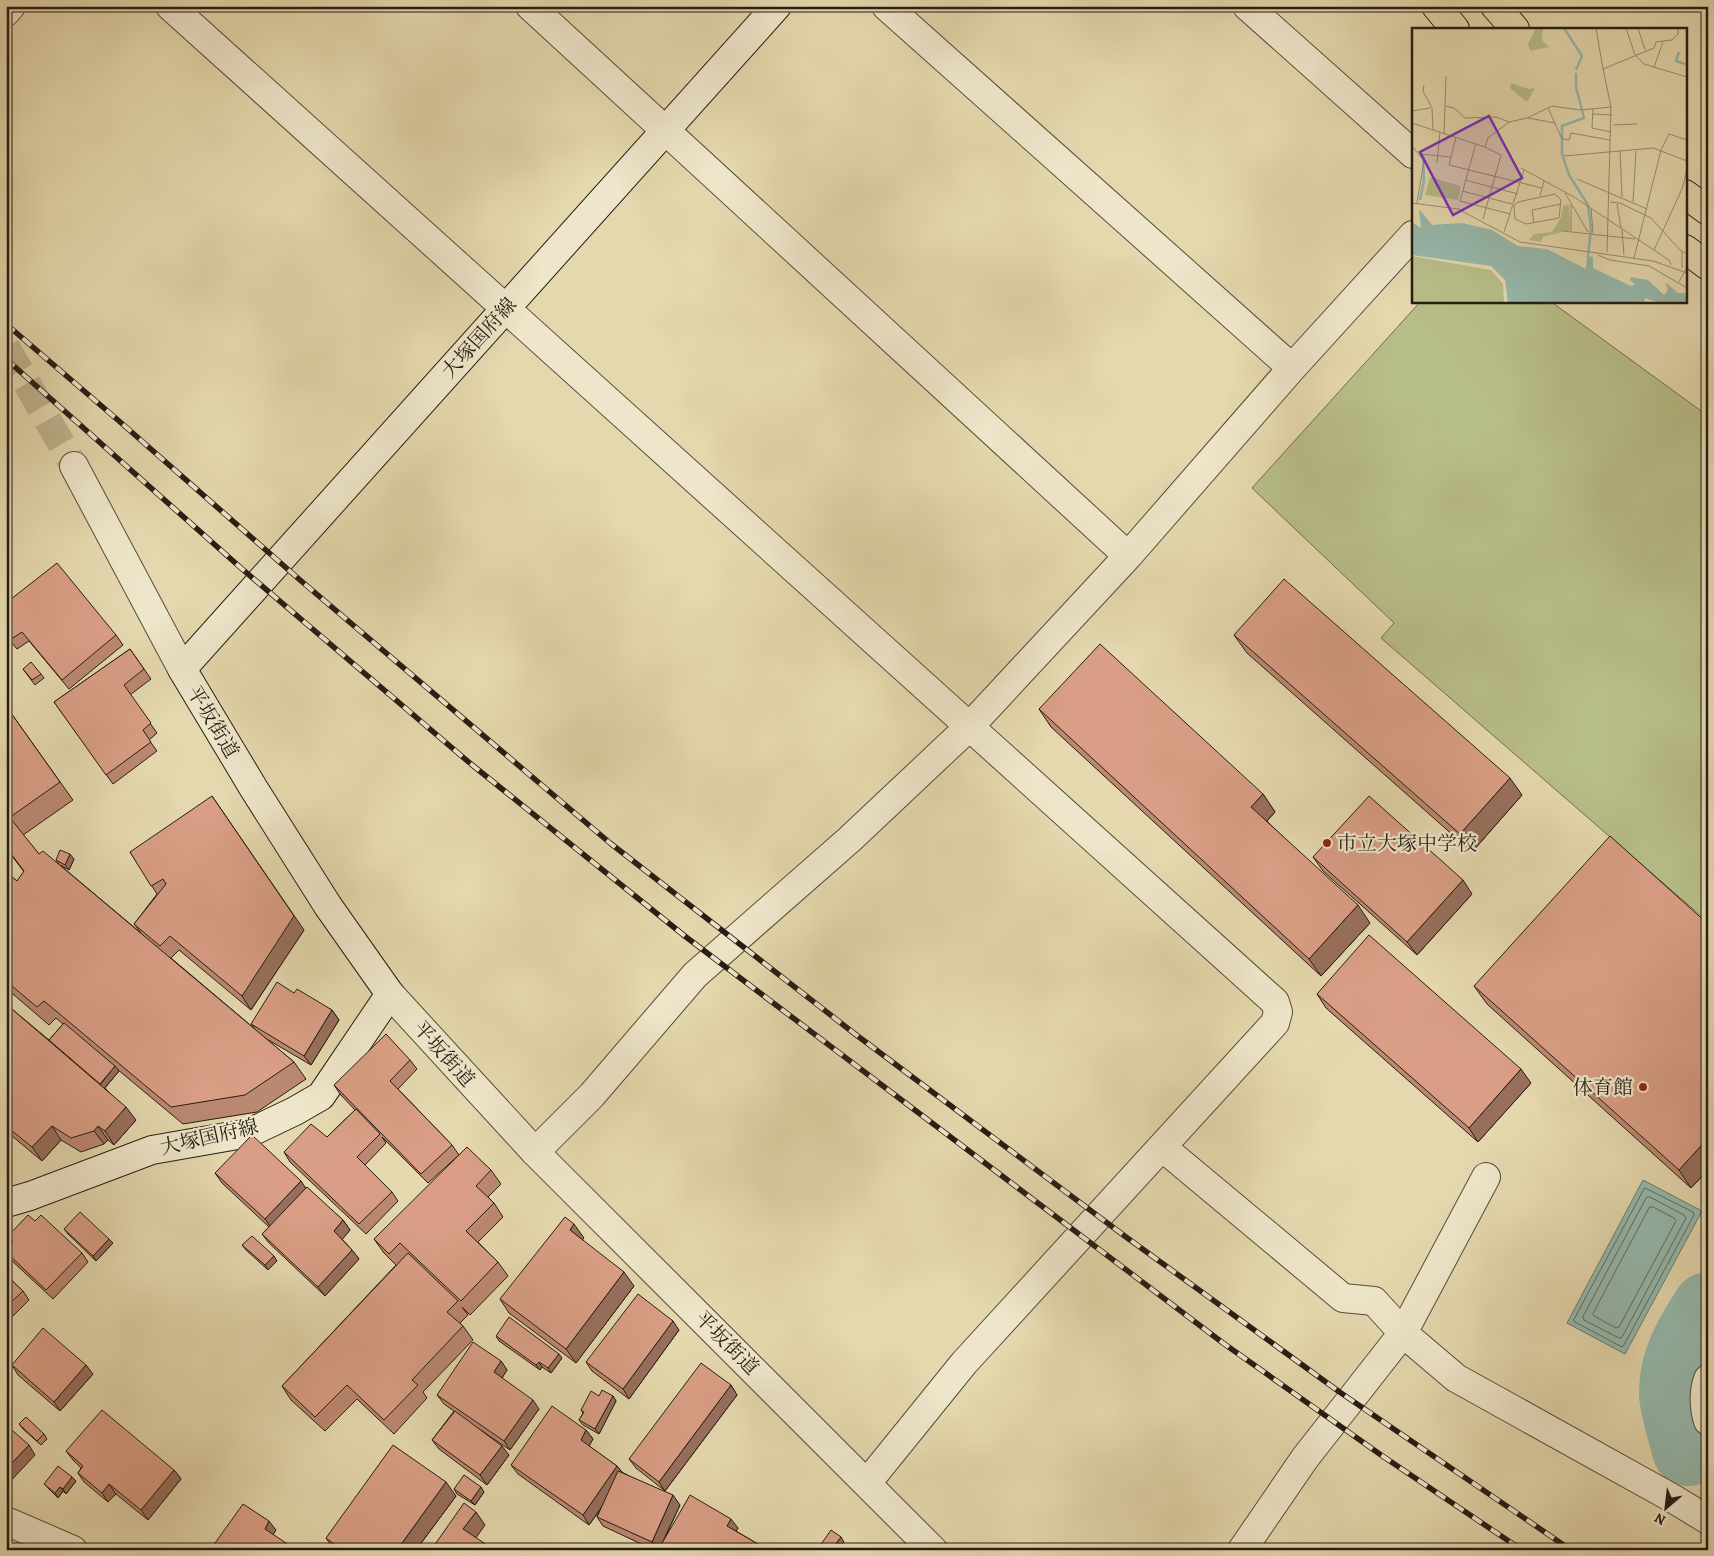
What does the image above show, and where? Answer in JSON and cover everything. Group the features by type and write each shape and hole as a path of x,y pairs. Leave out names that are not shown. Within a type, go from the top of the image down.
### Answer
{"highway":[{"path":"1436,6 1454,28"},
{"path":"1495,6 1514,28"},
{"path":"1686,195 1708,211"},
{"path":"1686,250 1708,266"}],"street":[{"path":"6,12 11,6"},
{"path":"170,6 505,310 1275,1002 1278,1012 1275,1023 964,1363 867,1484"},
{"path":"530,6 1128,556"},
{"name":"大塚国府線","path":"182,669 777,6"},
{"path":"886,6 1292,368"},
{"path":"1247,6 1412,153"},
{"path":"535,1152 592,1095 695,975 850,839 970,726 1128,556 1292,368 1412,236"},
{"name":"平坂街道","path":"74,466 182,669 254,789 328,906 390,994 535,1152 933,1550"},
{"name":"大塚国府線","path":"6,1203 30,1196 152,1150 249,1133 296,1112 320,1096 390,994"},
{"path":"1162,1147 1343,1298 1374,1301 1403,1333 1456,1378 1708,1520"},
{"path":"1242,1550 1305,1458 1403,1333 1486,1177"},
{"path":"1708,1379 1705,1386 1705,1413 1708,1421"},
{"path":"6,1521 73,1550"}],"green space":[{"path":"1420,302 1551,302 1708,416 1708,922 1381,638 1394,623 1252,488"}],"water":[{"path":"1643,1180 1702,1211 1625,1354 1567,1323"}],"building":[{"path":"57,563 116,635 62,680 22,632 10,640 6,634 6,603"},
{"path":"1284,579 1510,778 1460,834 1234,635"},
{"path":"1100,644 1263,794 1251,807 1358,905 1309,959 1039,709"},
{"path":"130,649 144,669 124,685 151,723 143,730 151,742 106,775 54,702"},
{"path":"31,662 41,674 32,680 23,669"},
{"path":"6,706 60,782 6,820"},
{"path":"212,796 294,916 242,996 170,936 160,946 134,924 166,884 163,879 151,886 130,852"},
{"path":"1369,796 1463,880 1407,942 1313,857"},
{"path":"11,819 39,854 43,851 294,1062 245,1095 171,1107 44,1001 37,1007 6,981 6,872 17,881 24,871 6,847 6,822"},
{"name":"体育館","path":"1610,836 1708,924 1708,1138 1679,1170 1474,986"},
{"path":"60,850 70,854 65,865 56,860"},
{"path":"1369,935 1521,1069 1469,1128 1317,994"},
{"path":"277,982 294,993 297,989 332,1010 304,1056 251,1024"},
{"path":"6,1004 126,1107 105,1131 98,1126 94,1131 71,1138 52,1126 32,1147 6,1126"},
{"path":"64,1023 115,1066 100,1084 49,1040"},
{"path":"386,1034 410,1060 390,1081 452,1145 421,1174 334,1085"},
{"path":"356,1109 380,1134 357,1157 392,1192 359,1224 284,1152 311,1124 327,1137"},
{"path":"252,1135 301,1181 265,1219 215,1173"},
{"path":"467,1147 491,1170 476,1186 494,1203 466,1231 498,1262 461,1301 400,1243 389,1254 374,1239"},
{"path":"307,1187 343,1220 334,1231 352,1250 318,1287 262,1234"},
{"path":"80,1212 109,1239 93,1256 64,1229"},
{"path":"28,1215 35,1221 41,1215 82,1253 46,1290 6,1252 6,1248 13,1241 7,1237"},
{"path":"565,1217 574,1224 570,1230 624,1272 566,1349 500,1299"},
{"path":"252,1236 274,1256 265,1265 242,1245"},
{"path":"408,1253 458,1301 447,1312 463,1326 412,1380 418,1385 384,1420 347,1385 315,1417 282,1386"},
{"path":"6,1275 23,1291 6,1307"},
{"path":"638,1294 673,1321 623,1389 586,1362"},
{"path":"509,1317 559,1354 548,1368 539,1362 536,1365 496,1336"},
{"path":"43,1328 86,1365 54,1402 12,1365"},
{"path":"473,1342 501,1361 494,1372 533,1400 504,1441 437,1395"},
{"path":"701,1363 731,1385 659,1482 629,1459"},
{"path":"602,1390 613,1396 595,1429 579,1420 584,1412 581,1410 591,1391 599,1396"},
{"path":"552,1406 586,1430 581,1440 617,1466 583,1515 511,1465"},
{"path":"102,1410 174,1470 141,1510 109,1484 102,1493 78,1473 83,1466 66,1451"},
{"path":"455,1411 502,1446 480,1475 432,1440"},
{"path":"26,1417 44,1434 37,1441 19,1424"},
{"path":"6,1425 29,1445 6,1469"},
{"path":"393,1445 446,1482 397,1550 342,1550 326,1538"},
{"path":"58,1466 72,1477 63,1489 60,1487 55,1493 44,1484"},
{"path":"618,1471 673,1495 652,1542 597,1517"},
{"path":"464,1475 481,1487 471,1501 454,1489"},
{"path":"690,1495 731,1519 727,1526 768,1550 658,1550"},
{"path":"464,1503 476,1512 463,1529 484,1543 480,1550 431,1550"},
{"path":"243,1504 269,1521 265,1529 286,1543 281,1550 210,1550"},
{"path":"831,1530 841,1537 831,1550 817,1550"}],"waterway":[{"path":"1688,1450 1677,1407 1675,1382 1685,1349 1708,1308"}],"tunnel":[{"path":"6,347 74,466"}],"railway":[{"path":"6,324 300,580 610,843 855,1034 1126,1237 1341,1393 1571,1550"},
{"path":"6,359 241,568 471,764 686,937 1223,1343 1381,1455 1522,1550"}],"place":[{"name":"市立大塚中学校","path":"1327,843"},
{"name":"体育館","path":"1643,1087"}]}
